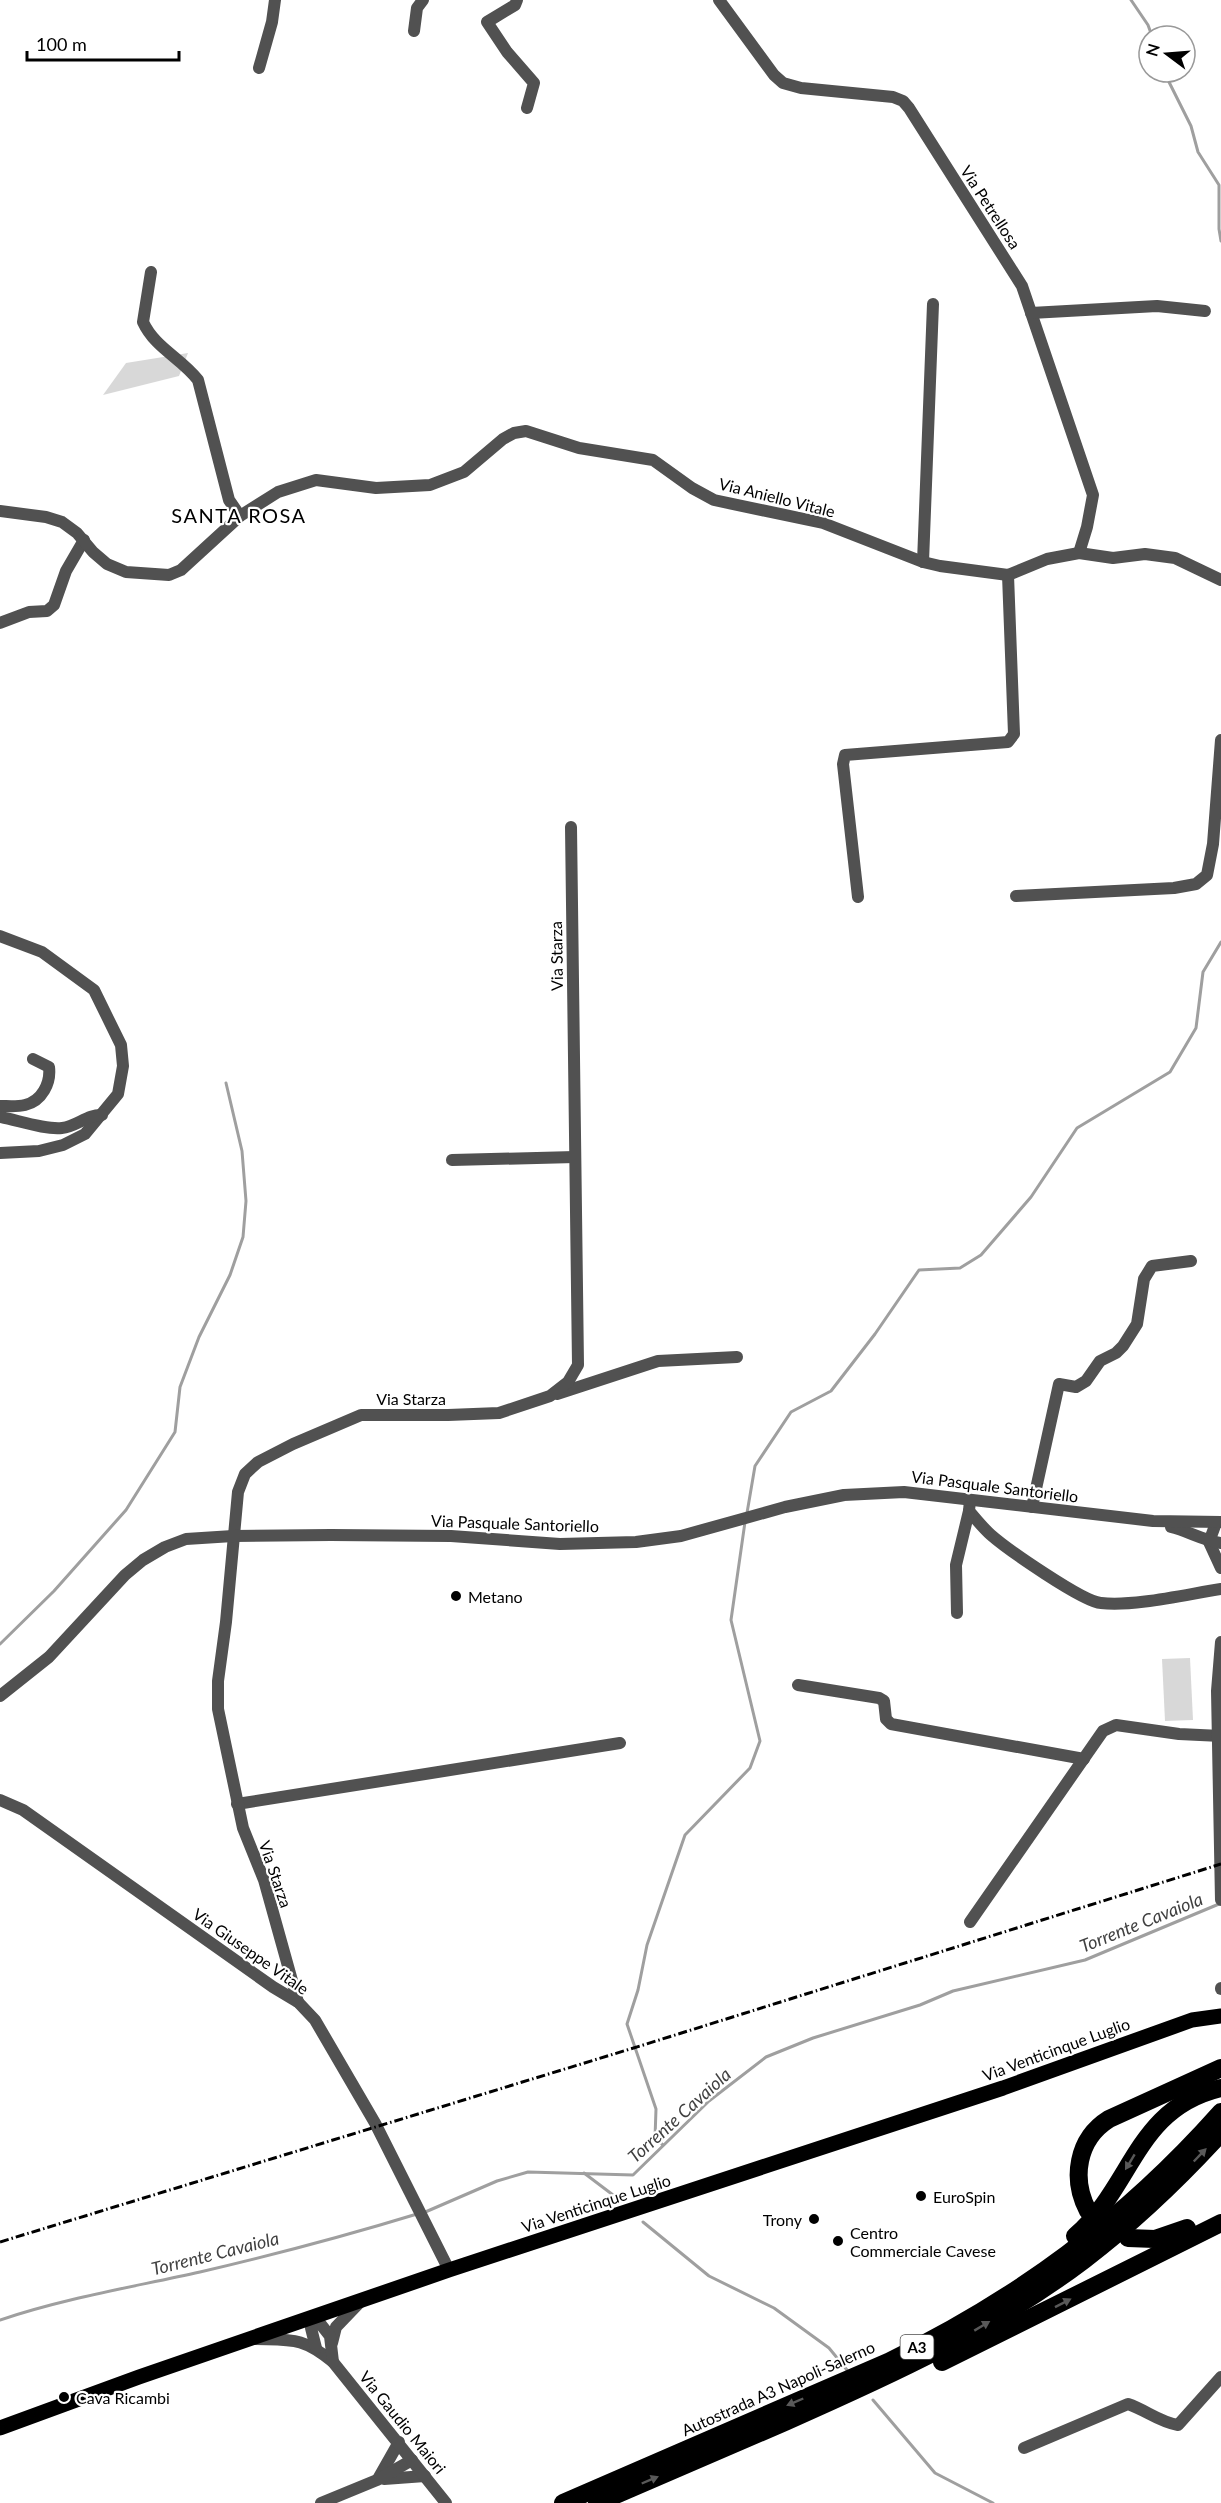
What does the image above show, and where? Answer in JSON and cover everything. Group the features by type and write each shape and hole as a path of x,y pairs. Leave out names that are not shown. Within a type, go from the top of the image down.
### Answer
{"highway":[{"path":"1088,2211 1081,2199 1078,2170 1084,2146 1095,2129 1109,2119 1221,2068"},
{"path":"915,2348 965,2312 1046,2260 1082,2231 1098,2213 1139,2146 1168,2113 1194,2097 1221,2088"},
{"name":"Autostrada A3 Napoli-Salerno","path":"563,2503 858,2376 915,2348 1027,2283 1076,2249 1151,2186 1221,2112"},
{"name":"Autostrada A3 Napoli-Salerno","path":"597,2503 817,2408 933,2354 1041,2290 1086,2259 1133,2220 1221,2133"},
{"path":"1128,2238 1144,2240 1166,2236 1221,2212"},
{"path":"817,2408 860,2397 919,2373 1221,2223"}],"main road":[{"name":"Via Venticinque Luglio","path":"1204,2017 1221,2002"},
{"name":"Via Venticinque Luglio","path":"0,2428 139,2377 449,2271 1003,2088 1204,2017 1221,2016"}],"street":[{"path":"258,68 272,22 275,0"},
{"path":"414,31 417,8 423,0"},
{"path":"517,0 515,5 487,22 507,52 534,83 527,108"},
{"name":"Via Petrellosa","path":"719,0 783,84 893,97 903,101 1022,286 1093,495 1087,527 1078,553"},
{"path":"151,272 143,322 157,344 191,371 198,380 229,500 240,516"},
{"path":"923,562 933,304"},
{"path":"1031,313 1157,306 1205,311"},
{"name":"Via Aniello Vitale","path":"0,511 46,517 62,522 84,540 93,552 107,564 126,572 169,575 181,570 240,516 278,492 316,480 376,488 430,485 464,472 503,439 514,433 526,431 579,448 653,460 692,488 714,500 823,524 923,562 963,570 1008,575 1047,559 1078,553 1113,558 1159,555 1175,558 1221,580"},
{"path":"0,623 29,612 47,611 54,605 66,571 84,540"},
{"path":"858,897 843,764 845,755 1008,742 1014,734 1008,575"},
{"path":"1016,896 1174,888 1196,884 1207,874 1213,844 1221,740"},
{"name":"Via Starza","path":"298,2002 264,1880 243,1828 218,1709 218,1681 226,1622 237,1492 245,1474 258,1462 292,1444 361,1415 499,1413 550,1396 568,1382 578,1365 571,827"},
{"path":"0,936 42,952 94,990 121,1045 123,1066 118,1094 85,1134 63,1145 39,1151 0,1153"},
{"path":"0,1106 27,1105 43,1093 51,1078 49,1067 33,1059"},
{"path":"0,1117 58,1129 74,1126 96,1114 103,1115"},
{"path":"452,1160 575,1157"},
{"path":"1032,1507 1059,1384 1076,1388 1086,1381 1100,1360 1123,1347 1137,1324 1144,1279 1152,1266 1191,1261"},
{"path":"550,1396 658,1361 737,1358"},
{"name":"Via Pasquale Santoriello","path":"0,1696 49,1657 125,1575 143,1560 165,1547 186,1539 233,1536 451,1536 592,1545 636,1542 681,1536 816,1500 874,1492 904,1492 969,1505 1032,1507 1153,1521"},
{"path":"969,1505 991,1535 1065,1586 1101,1604 1133,1602 1221,1589"},
{"path":"957,1613 956,1565 969,1505"},
{"path":"1153,1521 1219,1524 1215,1543 1221,1568"},
{"path":"1153,1521 1191,1532 1215,1543"},
{"path":"1221,1642 1217,1691 1221,1900"},
{"path":"798,1685 879,1698 884,1701 886,1719 891,1724 1084,1759"},
{"path":"970,1922 1103,1731 1116,1725 1179,1734 1221,1736"},
{"path":"237,1804 620,1743"},
{"name":"Via Giuseppe Vitale","path":"0,1800 23,1810 273,1987 298,2002 315,2020 350,2076 449,2271"},
{"path":"332,2344 336,2326 360,2302"},
{"path":"315,2317 330,2336 333,2362"},
{"path":"315,2317 311,2328 316,2348"},
{"name":"Via Gaudio Maiori","path":"250,2339 291,2340 316,2348 333,2362 446,2503"},
{"path":"1024,2448 1128,2404 1145,2409 1165,2423 1178,2425 1221,2377"},
{"path":"377,2480 399,2442"},
{"path":"321,2503 377,2480 412,2460"},
{"path":"377,2480 425,2476"}],"shaded area":[{"path":"188,353 179,376 103,395 126,363"},
{"path":"1190,1658 1193,1720 1165,1721 1162,1659"}],"waterway":[{"path":"1131,0 1147,24"},
{"path":"1170,84 1191,126 1198,152 1219,185 1221,241"},
{"path":"747,1513 755,1466 791,1412 831,1391 875,1334 919,1270 960,1268 981,1255 1031,1197 1077,1128 1170,1072 1196,1028 1203,972 1221,942"},
{"path":"0,1644 54,1591 126,1510 175,1432 180,1387 199,1337 230,1275 243,1237 246,1201 242,1151 226,1083"},
{"path":"663,2145 655,2138 656,2109 627,2024 638,1990 647,1945 685,1835 750,1768 760,1741 731,1620 745,1522"},
{"name":"Torrente Cavaiola","path":"423,2213 497,2181 528,2172 633,2175 709,2101 766,2057 813,2038 920,2005 953,1991 1085,1960 1219,1904"},
{"path":"584,2173 621,2201"},
{"name":"Torrente Cavaiola","path":"0,2320 74,2299 282,2252 417,2214"},
{"path":"643,2222 709,2276 774,2308 829,2348 847,2370"},
{"path":"873,2400 935,2473 993,2503"}],"railway":[{"path":"0,2242 640,2046 1221,1864"}],"place":[{"name":"Metano","path":"456,1596"},
{"name":"EuroSpin","path":"921,2196"},
{"name":"Trony","path":"814,2219"},
{"name":"Centro Commerciale Cavese","path":"838,2241"},
{"name":"Cava Ricambi","path":"64,2397"}],"district":[{"name":"SANTA ROSA","path":"239,515"}]}
